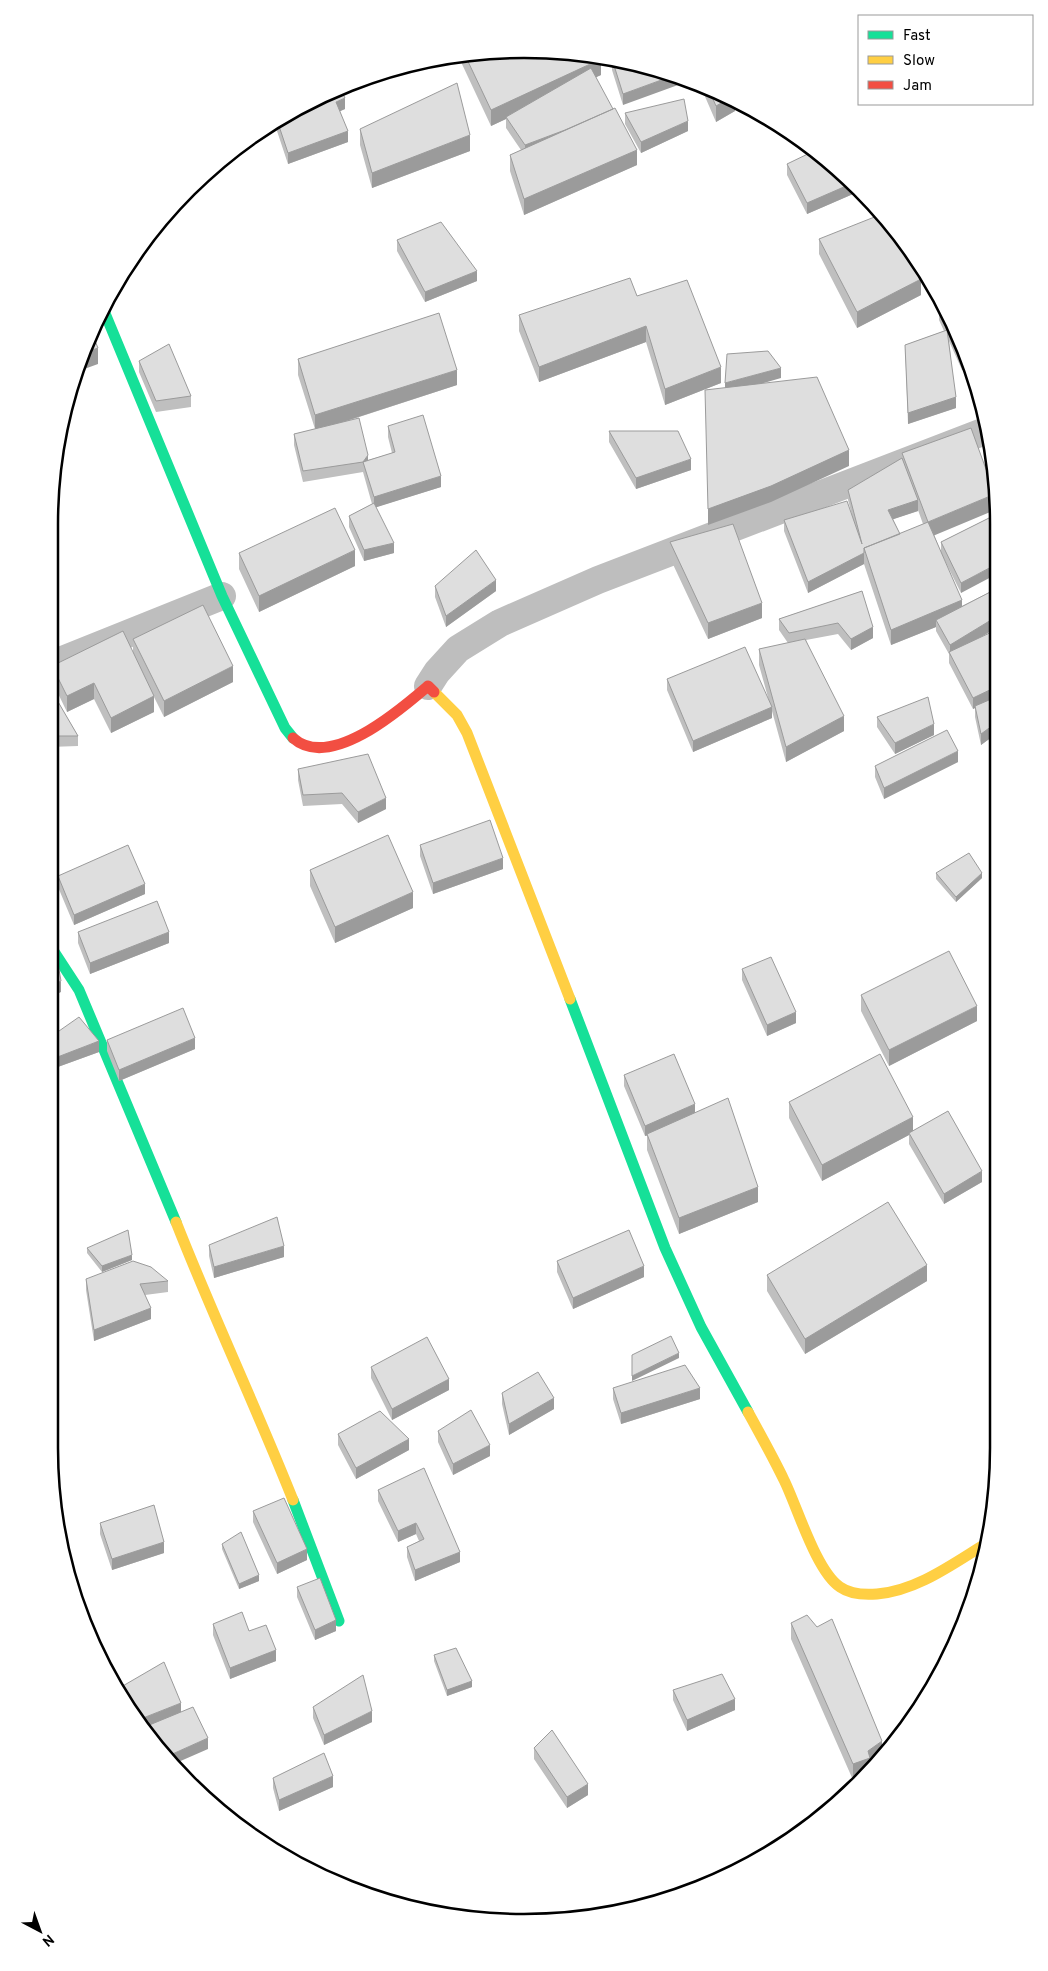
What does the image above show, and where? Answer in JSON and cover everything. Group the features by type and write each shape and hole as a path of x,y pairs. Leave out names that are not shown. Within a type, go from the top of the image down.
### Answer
{"street":[{"path":"107,317 222,596 285,728 294,739 306,746 322,749 337,746 372,728 428,686 437,672 458,649 500,623 598,580 980,433"},
{"path":"58,662 222,596"},
{"path":"428,686 458,715 467,733 628,1159 701,1326 783,1478 821,1564 838,1587 861,1595 889,1592 912,1584 980,1547"},
{"path":"58,958 78,990 135,1121 218,1327 262,1421 339,1621"}],"building":[{"path":"493,58 555,58 594,62 491,110 468,61"},
{"path":"614,66 664,79 623,94"},
{"path":"591,68 613,109 525,145 506,117"},
{"path":"457,83 470,135 372,173 360,129"},
{"path":"343,94 345,98 336,102 348,131 288,153 279,127"},
{"path":"712,97 722,102 716,106"},
{"path":"684,99 688,121 641,142 625,113"},
{"path":"615,108 637,150 524,199 510,155"},
{"path":"808,154 846,186 807,203 787,164"},
{"path":"875,217 921,279 857,312 819,239"},
{"path":"441,222 477,271 425,292 397,240"},
{"path":"630,278 637,296 687,280 721,367 665,389 646,326 539,367 519,315"},
{"path":"439,313 457,370 315,415 298,359"},
{"path":"947,330 956,397 908,413 905,345"},
{"path":"95,341 98,348 91,350"},
{"path":"169,344 191,396 156,401 139,361"},
{"path":"768,351 781,368 725,383 727,354"},
{"path":"817,377 849,450 771,486 708,509 705,390"},
{"path":"423,415 441,476 374,497 363,462 395,452 388,426"},
{"path":"359,418 368,455 363,462 303,471 294,434"},
{"path":"971,428 988,475 990,496 928,522 902,453"},
{"path":"609,431 678,431 691,459 636,478"},
{"path":"902,458 918,500 888,510 900,534 864,548 864,553 808,582 784,520 847,501 862,544 848,490"},
{"path":"374,503 394,543 364,550 349,516"},
{"path":"335,508 355,550 259,596 239,553"},
{"path":"990,518 990,568 961,583 941,542"},
{"path":"928,522 962,600 891,630 864,548"},
{"path":"733,524 762,603 708,623 670,542"},
{"path":"476,550 496,580 446,616 435,586"},
{"path":"862,591 873,627 851,639 838,623 789,633 779,619"},
{"path":"990,592 990,621 950,645 936,620"},
{"path":"203,605 233,666 164,701 133,639"},
{"path":"123,631 154,696 111,718 94,683 67,696 58,678 58,663"},
{"path":"990,633 990,690 973,698 949,652"},
{"path":"805,639 844,716 786,747 759,649"},
{"path":"745,647 772,707 693,741 667,679"},
{"path":"928,697 934,724 895,743 877,717"},
{"path":"990,700 990,727 981,734 975,706"},
{"path":"58,702 78,736 58,736"},
{"path":"947,730 958,751 884,788 875,766"},
{"path":"368,754 386,798 358,812 342,793 303,795 298,769"},
{"path":"490,820 503,858 433,883 420,845"},
{"path":"388,835 413,892 335,927 310,870"},
{"path":"128,845 145,884 74,915 58,876"},
{"path":"969,853 982,873 956,897 936,873"},
{"path":"157,901 169,932 90,963 78,932"},
{"path":"949,951 977,1006 889,1050 861,995"},
{"path":"771,957 796,1012 767,1025 742,969"},
{"path":"58,964 61,981 58,982"},
{"path":"183,1008 195,1038 119,1070 107,1040"},
{"path":"79,1017 99,1041 58,1057 58,1032"},
{"path":"674,1054 695,1104 645,1126 624,1075"},
{"path":"880,1054 913,1117 822,1165 789,1102"},
{"path":"728,1098 758,1187 679,1218 647,1134"},
{"path":"948,1111 982,1171 944,1194 909,1133"},
{"path":"888,1202 927,1265 805,1339 767,1275"},
{"path":"277,1217 284,1246 214,1267 209,1245"},
{"path":"128,1230 132,1255 102,1266 87,1248"},
{"path":"629,1230 644,1266 573,1298 557,1261"},
{"path":"133,1261 151,1267 168,1281 140,1284 151,1308 94,1330 86,1279"},
{"path":"671,1336 679,1353 632,1376 632,1355"},
{"path":"427,1337 449,1379 392,1409 371,1367"},
{"path":"685,1365 700,1388 621,1413 613,1388"},
{"path":"538,1372 554,1398 509,1424 502,1393"},
{"path":"471,1410 490,1445 453,1464 438,1431"},
{"path":"380,1411 409,1439 356,1468 338,1434"},
{"path":"424,1468 460,1552 415,1570 407,1547 424,1539 416,1523 398,1531 378,1490"},
{"path":"284,1498 307,1549 277,1563 253,1511"},
{"path":"154,1505 164,1542 112,1559 100,1523"},
{"path":"241,1532 259,1575 239,1584 222,1544"},
{"path":"320,1578 336,1620 315,1630 297,1587"},
{"path":"242,1612 249,1631 266,1625 276,1650 230,1668 213,1624"},
{"path":"807,1615 817,1627 832,1619 882,1741 868,1751 870,1758 853,1764 791,1623"},
{"path":"456,1648 472,1681 447,1690 434,1655"},
{"path":"164,1662 181,1703 144,1718 123,1686"},
{"path":"722,1674 735,1699 687,1720 673,1690"},
{"path":"363,1675 372,1711 324,1735 313,1707"},
{"path":"193,1707 208,1738 172,1754 150,1725"},
{"path":"552,1730 588,1784 567,1797 534,1748"},
{"path":"324,1753 333,1776 279,1800 273,1778"}],"traffic: fast":[{"path":"107,317 222,596 285,728 293,738"},
{"path":"58,958 79,990 176,1222"},
{"path":"570,999 665,1248 701,1327 748,1412"},
{"path":"293,1500 339,1621"}],"traffic: slow":[{"path":"434,692 457,715 467,733 570,999"},
{"path":"176,1222 293,1500"},
{"path":"748,1412 784,1480 815,1553 831,1579 840,1587 858,1594 892,1592 935,1575 980,1547"}],"traffic: jam":[{"path":"293,738 308,746 326,747 345,742 383,722 428,686 434,692"}]}
